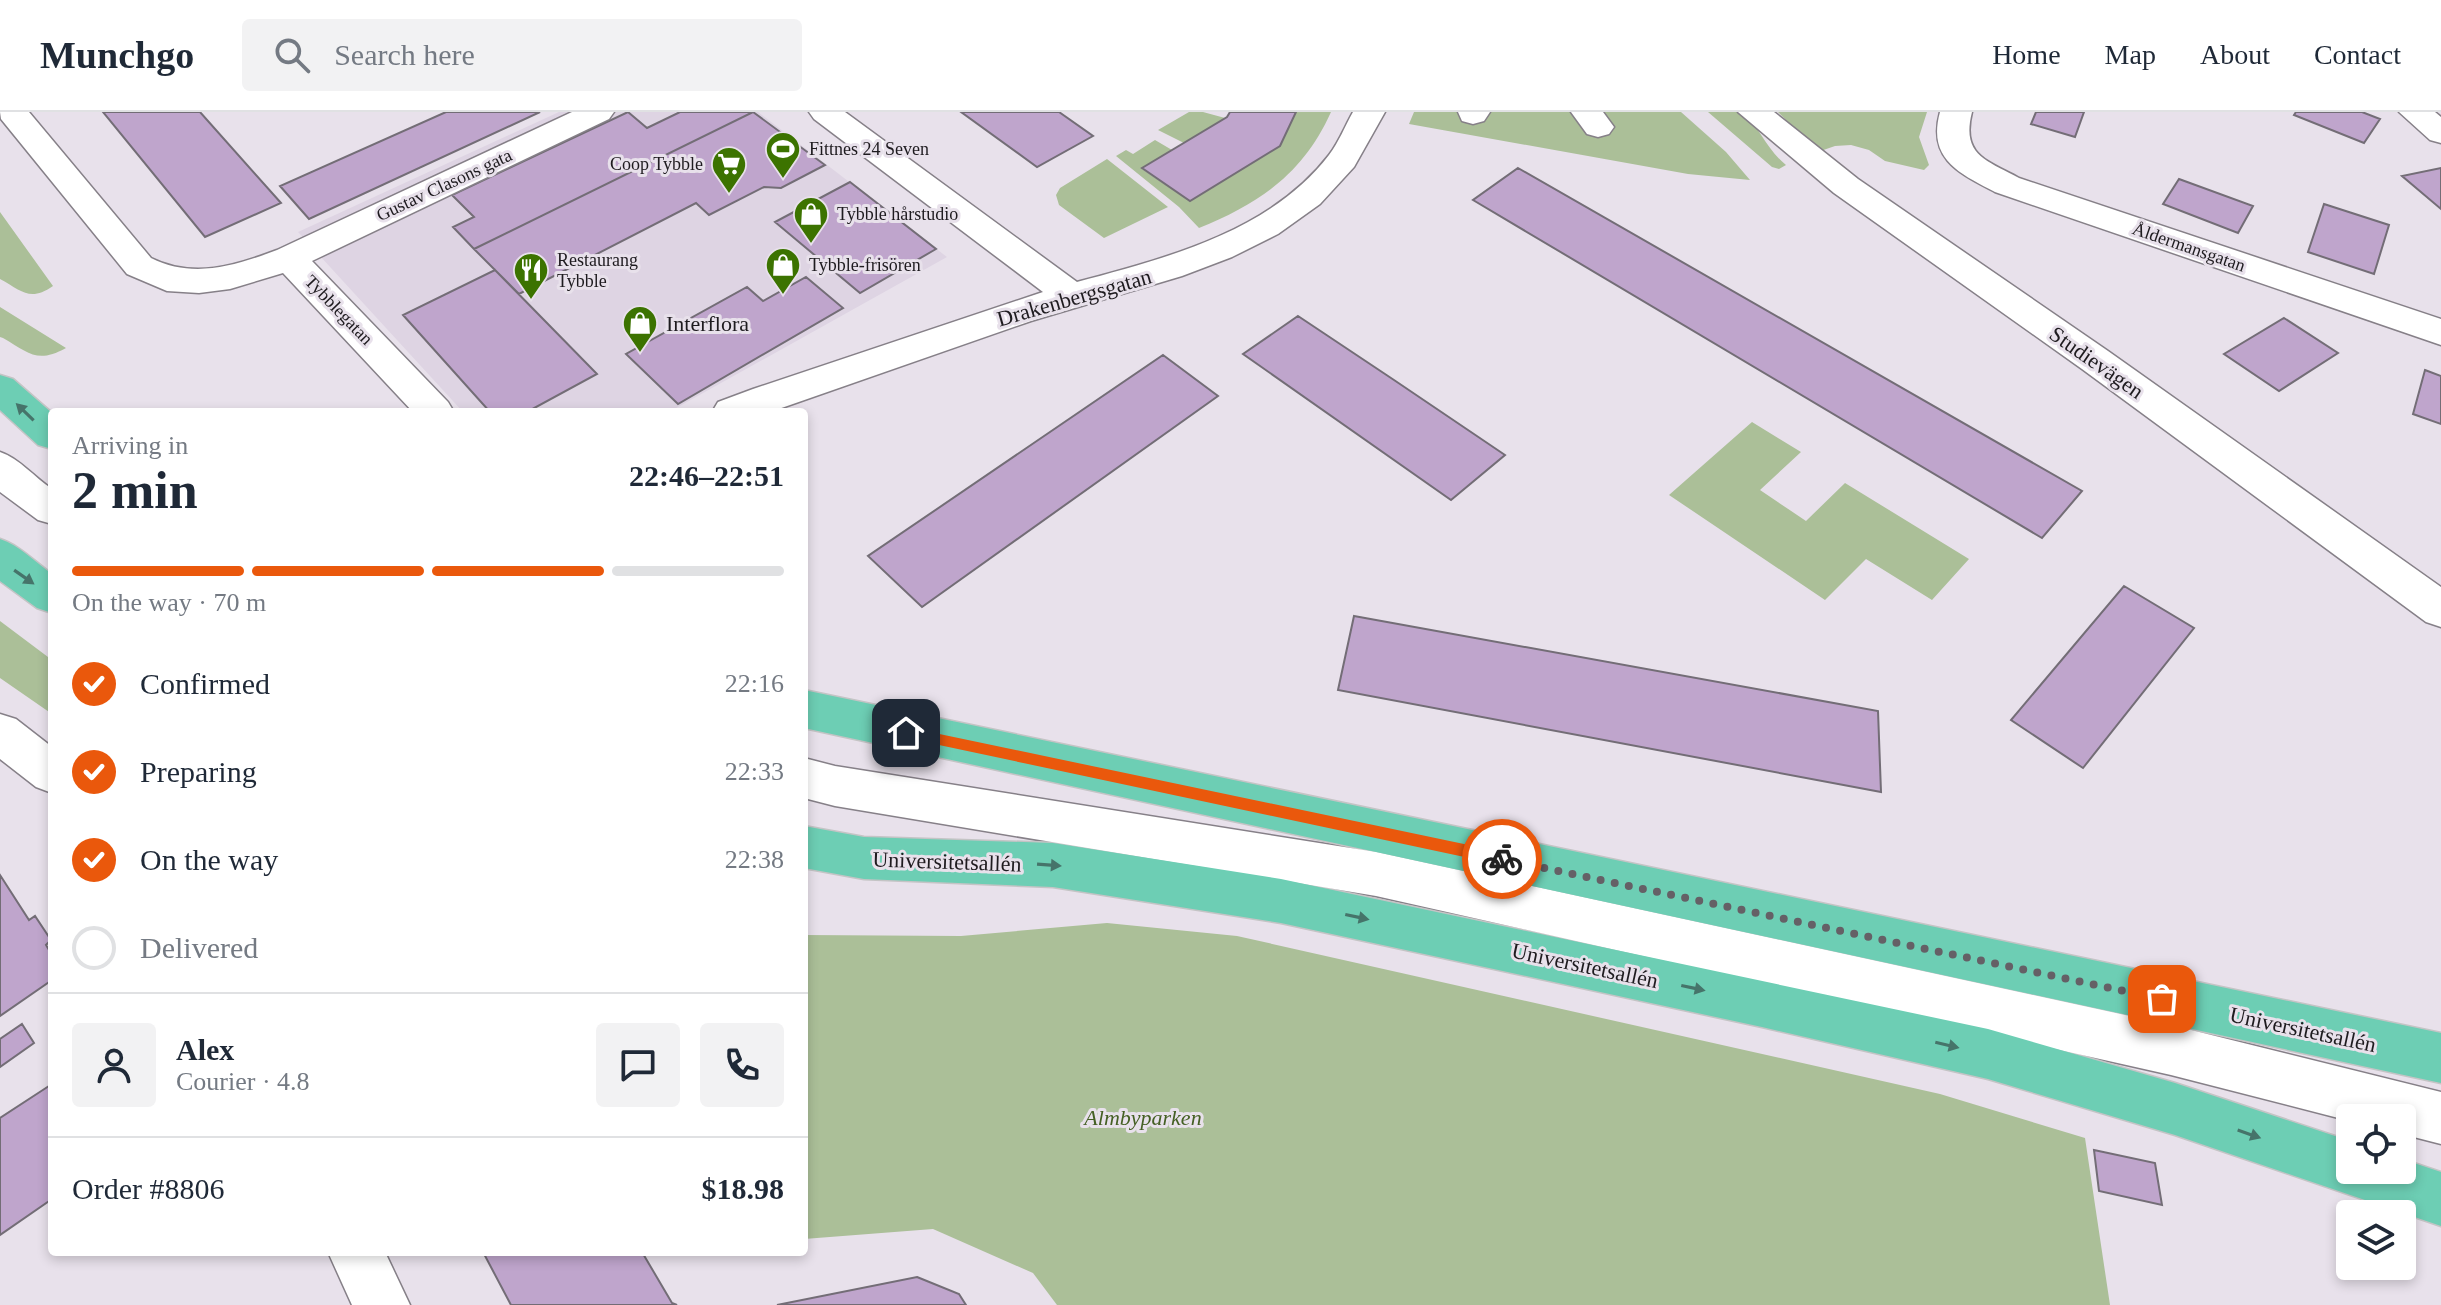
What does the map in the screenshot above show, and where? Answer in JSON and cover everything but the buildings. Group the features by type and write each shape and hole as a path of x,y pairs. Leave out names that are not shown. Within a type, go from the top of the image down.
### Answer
{"main road":[{"path":"0,388 48,431"},
{"path":"0,555 9,566 48,593"},
{"name":"Universitetsallén","path":"808,710 937,740 2441,1058"},
{"name":"Universitetsallén","path":"808,848 864,858 1053,865 1296,904 1988,1054 2175,1109 2336,1163"},
{"name":"Universitetsallén","path":"2397,1184 2441,1199"}],"street":[{"name":"Tybblegatan","path":"12,112 139,266 167,279 210,280 250,274 289,258 431,408"},
{"name":"Gustav Clasons gata","path":"289,258 598,112"},
{"path":"825,112 1070,295"},
{"name":"Drakenbergsgatan","path":"742,408 1070,295 1141,278 1212,255 1283,216 1329,179 1361,131 1369,112"},
{"name":"Studievägen","path":"1754,112 1846,186 2095,360 2441,610"},
{"path":"2415,112 2441,133"},
{"name":"Åldermansgatan","path":"1954,126 1958,155 2007,185 2441,332"},
{"path":"0,467 20,488 48,506"},
{"path":"0,733 48,770"},
{"path":"808,779 835,786 1376,874 2171,1050 2441,1118"},
{"path":"358,1256 382,1305"}],"shaded area":[{"path":"559,112 758,112 947,257 676,408 459,408 298,232"}],"green space":[{"path":"1189,112 1225,118 1184,143 1158,130"},
{"path":"1296,112 1331,112 1307,153 1277,184 1241,208 1199,228 1179,207 1116,156 1126,150 1133,154 1155,140 1172,150 1142,169 1190,201 1280,146"},
{"path":"1414,112 1681,112 1726,152 1750,180 1688,174 1409,124"},
{"path":"1708,112 1743,112 1786,165 1779,169 1772,167"},
{"path":"1778,112 1927,112 1919,137 1929,165 1924,170 1885,161 1869,150 1851,145 1835,146 1809,155 1793,140 1786,120"},
{"path":"1107,159 1168,207 1104,238 1059,205 1056,195 1060,188"},
{"path":"0,212 53,286 32,294 0,279"},
{"path":"0,307 66,348 48,355 33,355 0,337"},
{"path":"1752,422 1801,452 1760,490 1806,521 1845,483 1969,559 1932,600 1866,559 1825,600 1669,495"},
{"path":"0,621 48,657 48,711 0,678"},
{"name":"Almbyparken","path":"1107,923 1237,936 1940,1094 2085,1138 2110,1305 1057,1305 1033,1273 933,1229 808,1239 808,935 961,936"}],"way so far":[{"path":"1502,859 2162,999"}],"place":[{"name":"Fittnes 24 Seven","path":"783,180"},
{"name":"Coop Tybble","path":"729,195"},
{"name":"Tybble hårstudio","path":"811,245"},
{"name":"Tybble-frisören","path":"783,296"},
{"name":"Restaurang Tybble","path":"531,301"},
{"name":"Interflora","path":"640,354"}],"route":[{"path":"906,733 1502,859"}]}
